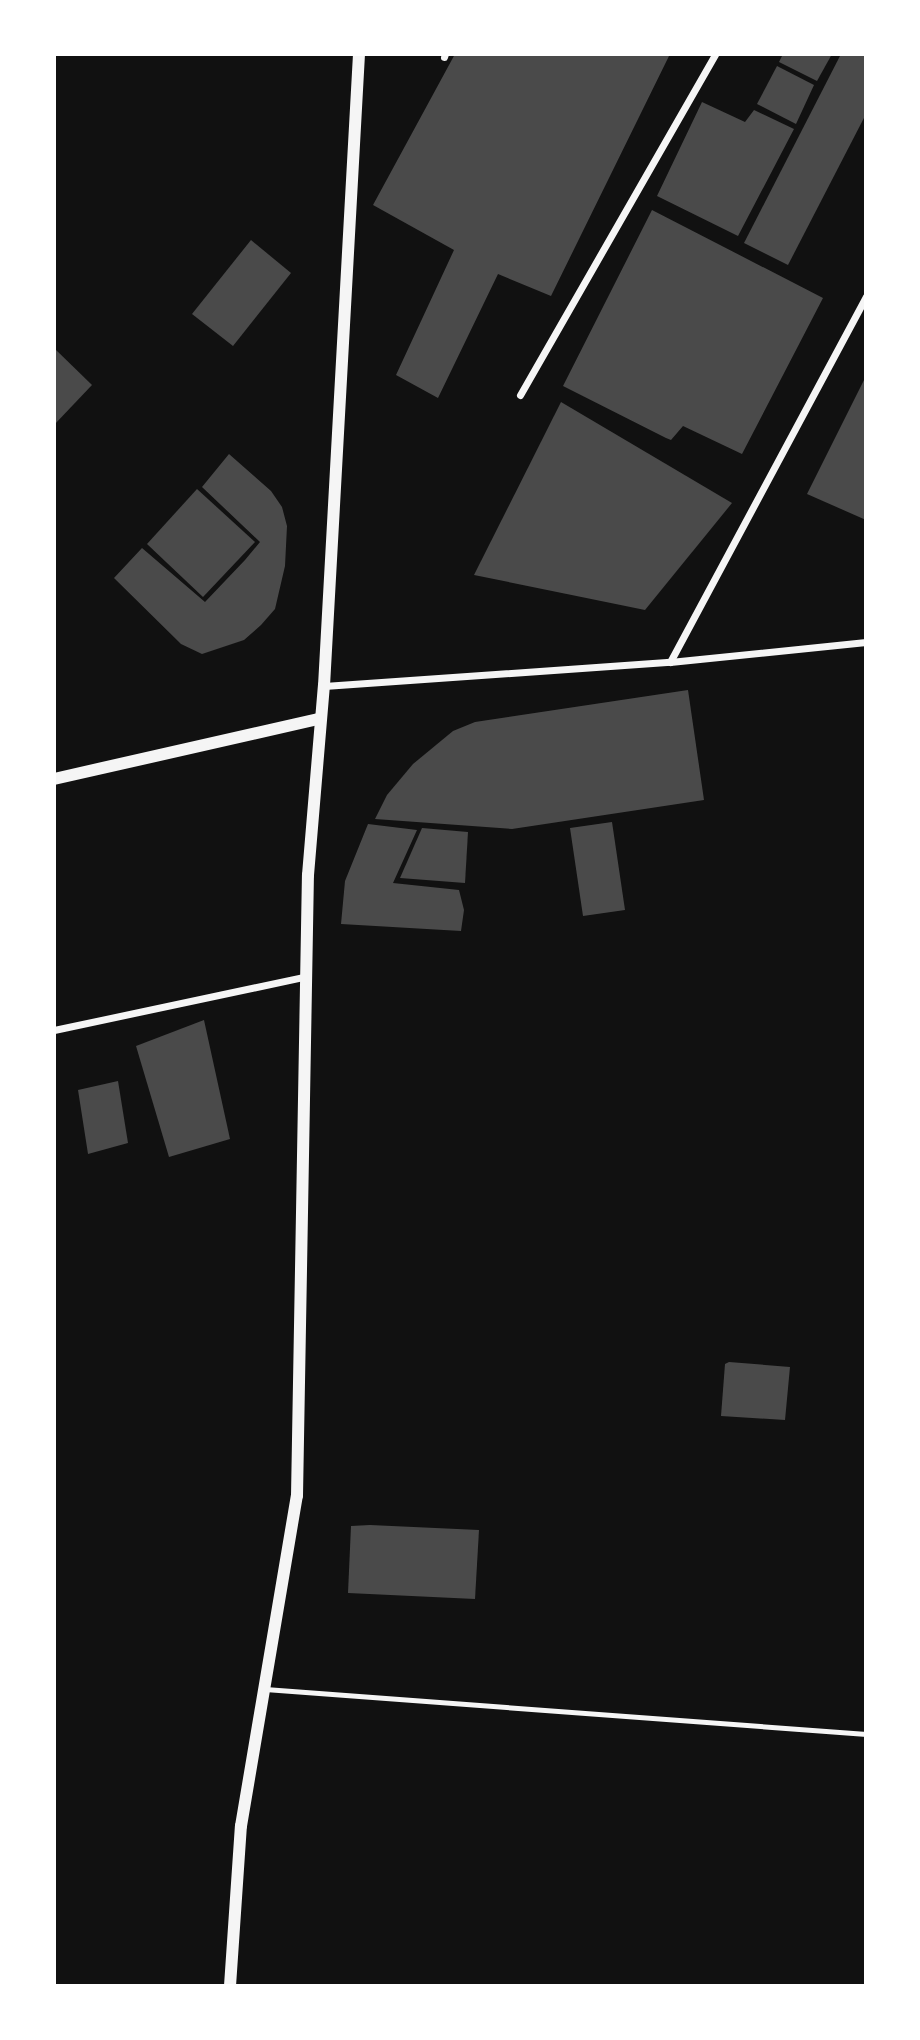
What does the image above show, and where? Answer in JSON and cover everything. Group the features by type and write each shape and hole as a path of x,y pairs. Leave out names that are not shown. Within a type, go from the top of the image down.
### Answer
{"street":[{"path":"230,1986 241,1826 297,1496 309,876 319,719 324,686 359,54"},
{"path":"520,395 715,54"},
{"path":"670,662 866,296"},
{"path":"324,686 670,662 866,642"},
{"path":"54,779 319,719"},
{"path":"54,1030 308,976"}],"lane":[{"path":"265,1689 866,1734"}],"building":[{"path":"455,54 670,54 551,296 498,274 438,398 396,375 454,250 373,205"},
{"path":"783,54 832,54 817,81 779,62"},
{"path":"841,54 866,54 866,114 788,265 744,243"},
{"path":"777,66 814,85 796,124 757,104"},
{"path":"702,102 745,122 754,110 794,129 738,236 657,196"},
{"path":"652,210 823,298 742,454 683,426 671,440 563,386"},
{"path":"251,240 291,273 233,346 192,314"},
{"path":"54,348 92,385 54,425"},
{"path":"866,376 866,520 807,494"},
{"path":"561,402 732,503 645,610 474,575"},
{"path":"229,454 271,491 282,507 287,526 285,566 275,609 261,625 244,640 202,654 181,644 114,578 142,548 205,602 245,560 260,542 202,487"},
{"path":"197,489 255,542 203,597 147,544"},
{"path":"688,690 704,800 512,829 375,819 387,795 413,764 453,731 475,722"},
{"path":"612,822 625,910 583,916 570,828"},
{"path":"368,824 417,830 393,883 459,890 464,910 461,931 341,924 345,881"},
{"path":"422,828 468,832 465,883 400,878"},
{"path":"204,1020 230,1139 169,1157 136,1046"},
{"path":"118,1081 128,1143 88,1154 78,1090"},
{"path":"729,1362 790,1367 785,1420 721,1416 725,1364"},
{"path":"351,1526 479,1530 475,1599 348,1593"}]}
